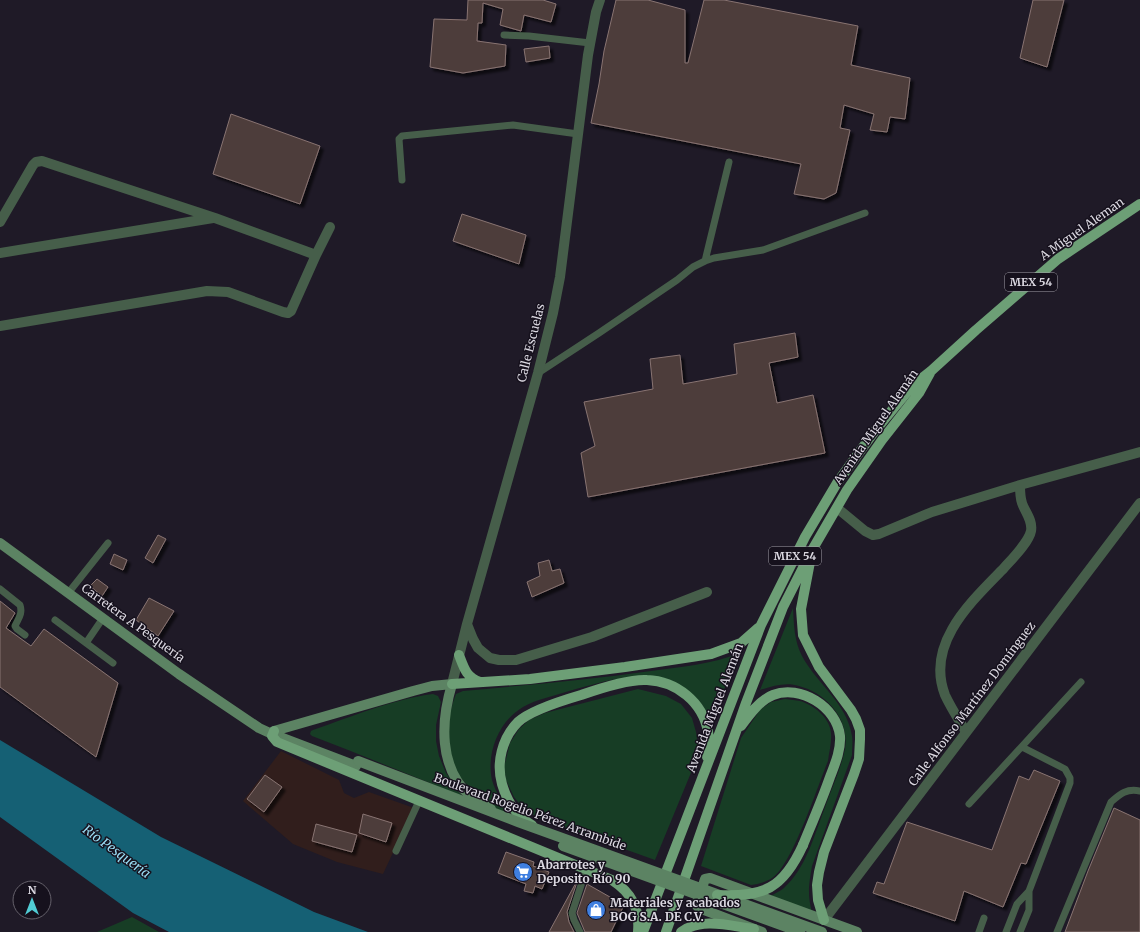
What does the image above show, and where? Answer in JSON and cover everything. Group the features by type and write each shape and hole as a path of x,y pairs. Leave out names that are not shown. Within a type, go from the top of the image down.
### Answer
{"main road":[{"name":"A Miguel Aleman","path":"931,371 1058,259 1140,204"},
{"name":"Avenida Miguel Alemán","path":"643,932 761,625 802,543 837,483 874,432 912,386 931,371"},
{"name":"Avenida Miguel Alemán","path":"666,932 746,703 783,607 847,490 882,440 919,393 931,371"},
{"path":"874,432 882,440"},
{"name":"Carretera A Pesquería","path":"0,543 69,592 179,674 252,722 273,733"},
{"path":"812,552 801,609 803,635 819,667 851,710 860,730 859,759 824,852 819,872 818,894 824,920"},
{"path":"638,932 638,921 634,903 622,886 612,880 277,742 273,738 273,733 432,686 530,679 711,654 741,643 761,625"},
{"path":"459,655 467,673 473,679 480,682"},
{"path":"547,833 522,818 508,800 501,780 500,769 502,752 506,739 518,722 526,716 565,700 602,688 645,680 663,682 682,691 694,701 703,715 709,733 706,769"},
{"path":"452,684 447,702 444,726 446,752 453,772 458,781 471,797 498,815"},
{"path":"717,895 734,896 767,890 783,878 803,845 821,803 837,757 840,736 837,725 825,707 807,696 787,692 772,695 766,699 750,715 736,733"},
{"name":"Boulevard Rogelio Pérez Arrambide","path":"273,733 683,883 822,932"},
{"name":"Boulevard Rogelio Pérez Arrambide","path":"357,764 485,817 643,876 800,932"},
{"path":"758,931 697,906 705,879 710,878 857,932"},
{"path":"681,932 691,926 699,924 722,924 758,931"}],"street":[{"name":"Calle Escuelas","path":"452,684 467,624 538,373 553,313 560,277 590,43 597,1"},
{"path":"0,222 33,165 38,161 42,161 214,218 316,256"},
{"path":"0,254 214,218"},
{"path":"0,326 207,291 228,292 288,313 291,311 330,227"},
{"path":"837,508 865,531 873,535 879,534 932,512 1020,484 1140,452"},
{"path":"966,732 945,695 940,671 940,658 946,641 958,618 1026,542 1032,526 1021,501 1020,484"},
{"name":"Calle Alfonso Martínez Domínguez","path":"824,920 1140,503"},
{"path":"467,624 478,648 490,658 500,660 516,660 592,637 707,592"}],"lane":[{"path":"504,35 529,36 590,43"},
{"path":"402,180 399,140 402,136 513,125 578,134"},
{"path":"705,261 729,162"},
{"path":"538,373 606,329 693,267 705,261 714,258 763,250 865,213"},
{"path":"69,592 108,542"},
{"path":"0,590 20,605 20,615 15,626 16,629 26,635"},
{"path":"86,643 103,618"},
{"path":"55,620 113,663"},
{"path":"969,804 1081,682"},
{"path":"1020,932 1029,910 1029,891 1070,783 1070,778 1065,769 1022,746"},
{"path":"1056,932 1111,802 1120,794 1133,789 1140,791"},
{"path":"396,851 420,801"},
{"path":"580,932 572,913 586,870"},
{"path":"1006,932 1017,904 1029,891"},
{"path":"979,932 984,918"}],"shaded area":[{"path":"281,751 339,780 344,793 354,798 369,792 414,808 383,874 337,862 293,844 243,801"}],"green space":[{"path":"793,608 794,626 799,650 815,676 838,704 849,724 852,738 852,755 812,866 809,900 812,912 771,896 783,889 792,880 804,861 813,841 841,764 846,738 844,727 834,709 827,701 809,689 784,684 760,690"},
{"path":"740,653 711,719 694,697 682,688 620,679 569,691 523,707 507,721 501,729 496,739 491,759 492,780 501,800 512,818 496,810 482,799 461,778 453,765 450,755 448,734 450,714 456,694 463,691 581,680 696,665"},
{"path":"638,689 666,696 681,704 692,718 698,746 695,763 655,860 538,818 522,807 514,797 506,780 504,767 510,743 519,729 529,720 545,713"},
{"path":"433,694 438,696 441,702 436,725 436,741 439,756 446,773 462,796 310,734 313,730 372,709 418,696"},
{"path":"785,699 798,701 811,706 816,709 828,722 831,733 831,743 828,761 804,824 788,858 780,871 767,881 751,885 701,866 741,738 760,710 771,702"},
{"path":"132,917 159,932 97,932"}],"water":[{"name":"Río Pesquería","path":"0,740 161,837 314,912 368,932 169,932 133,913 0,817"}],"building":[{"path":"468,0 543,0 556,4 551,22 524,15 521,31 500,25 503,9 483,3 482,23 478,23 477,41 506,45 505,66 463,73 430,67 434,19 467,20"},
{"path":"616,0 648,0 685,10 685,63 688,63 704,0 724,0 858,26 851,65 910,78 905,119 890,117 887,132 870,130 874,114 844,105 840,128 850,130 836,193 824,199 794,194 801,164 591,123 604,51"},
{"path":"1033,0 1064,0 1047,67 1020,58"},
{"path":"549,46 550,58 526,62 524,49"},
{"path":"231,114 320,146 300,204 213,174"},
{"path":"462,214 526,235 519,264 453,241"},
{"path":"795,333 798,357 769,363 777,403 813,395 825,453 588,497 581,453 595,446 584,402 653,389 650,359 680,355 683,384 737,374 734,344"},
{"path":"158,535 166,539 153,563 145,558"},
{"path":"114,554 127,560 123,570 110,564"},
{"path":"549,560 552,571 560,569 564,583 532,597 527,582 540,576 538,563"},
{"path":"97,579 108,587 102,596 90,586"},
{"path":"149,598 174,611 158,636 136,620"},
{"path":"0,601 15,613 6,628 31,646 44,629 118,683 96,757 0,687"},
{"path":"1034,770 1060,781 1026,864 1021,863 1003,907 964,891 955,921 873,893 877,882 884,884 907,822 992,850 1019,776 1029,780"},
{"path":"265,775 282,787 264,812 247,799"},
{"path":"1114,808 1140,820 1140,932 1065,932 1088,871"},
{"path":"363,814 392,823 386,842 359,833"},
{"path":"316,824 357,835 352,852 312,841"},
{"name":"Abarrotes y Deposito Río 90","path":"506,852 534,862 533,866 549,872 542,889 535,886 533,893 524,891 526,884 498,873"},
{"path":"578,879 567,912 569,922 574,932 549,932"},
{"name":"Materiales y acabados BOG S.A. DE C.V.","path":"587,884 624,905 611,932 585,932 577,913"}],"place":[{"name":"Abarrotes y Deposito Río 90","path":"523,872"},
{"name":"Materiales y acabados BOG S.A. DE C.V.","path":"596,910"}]}
